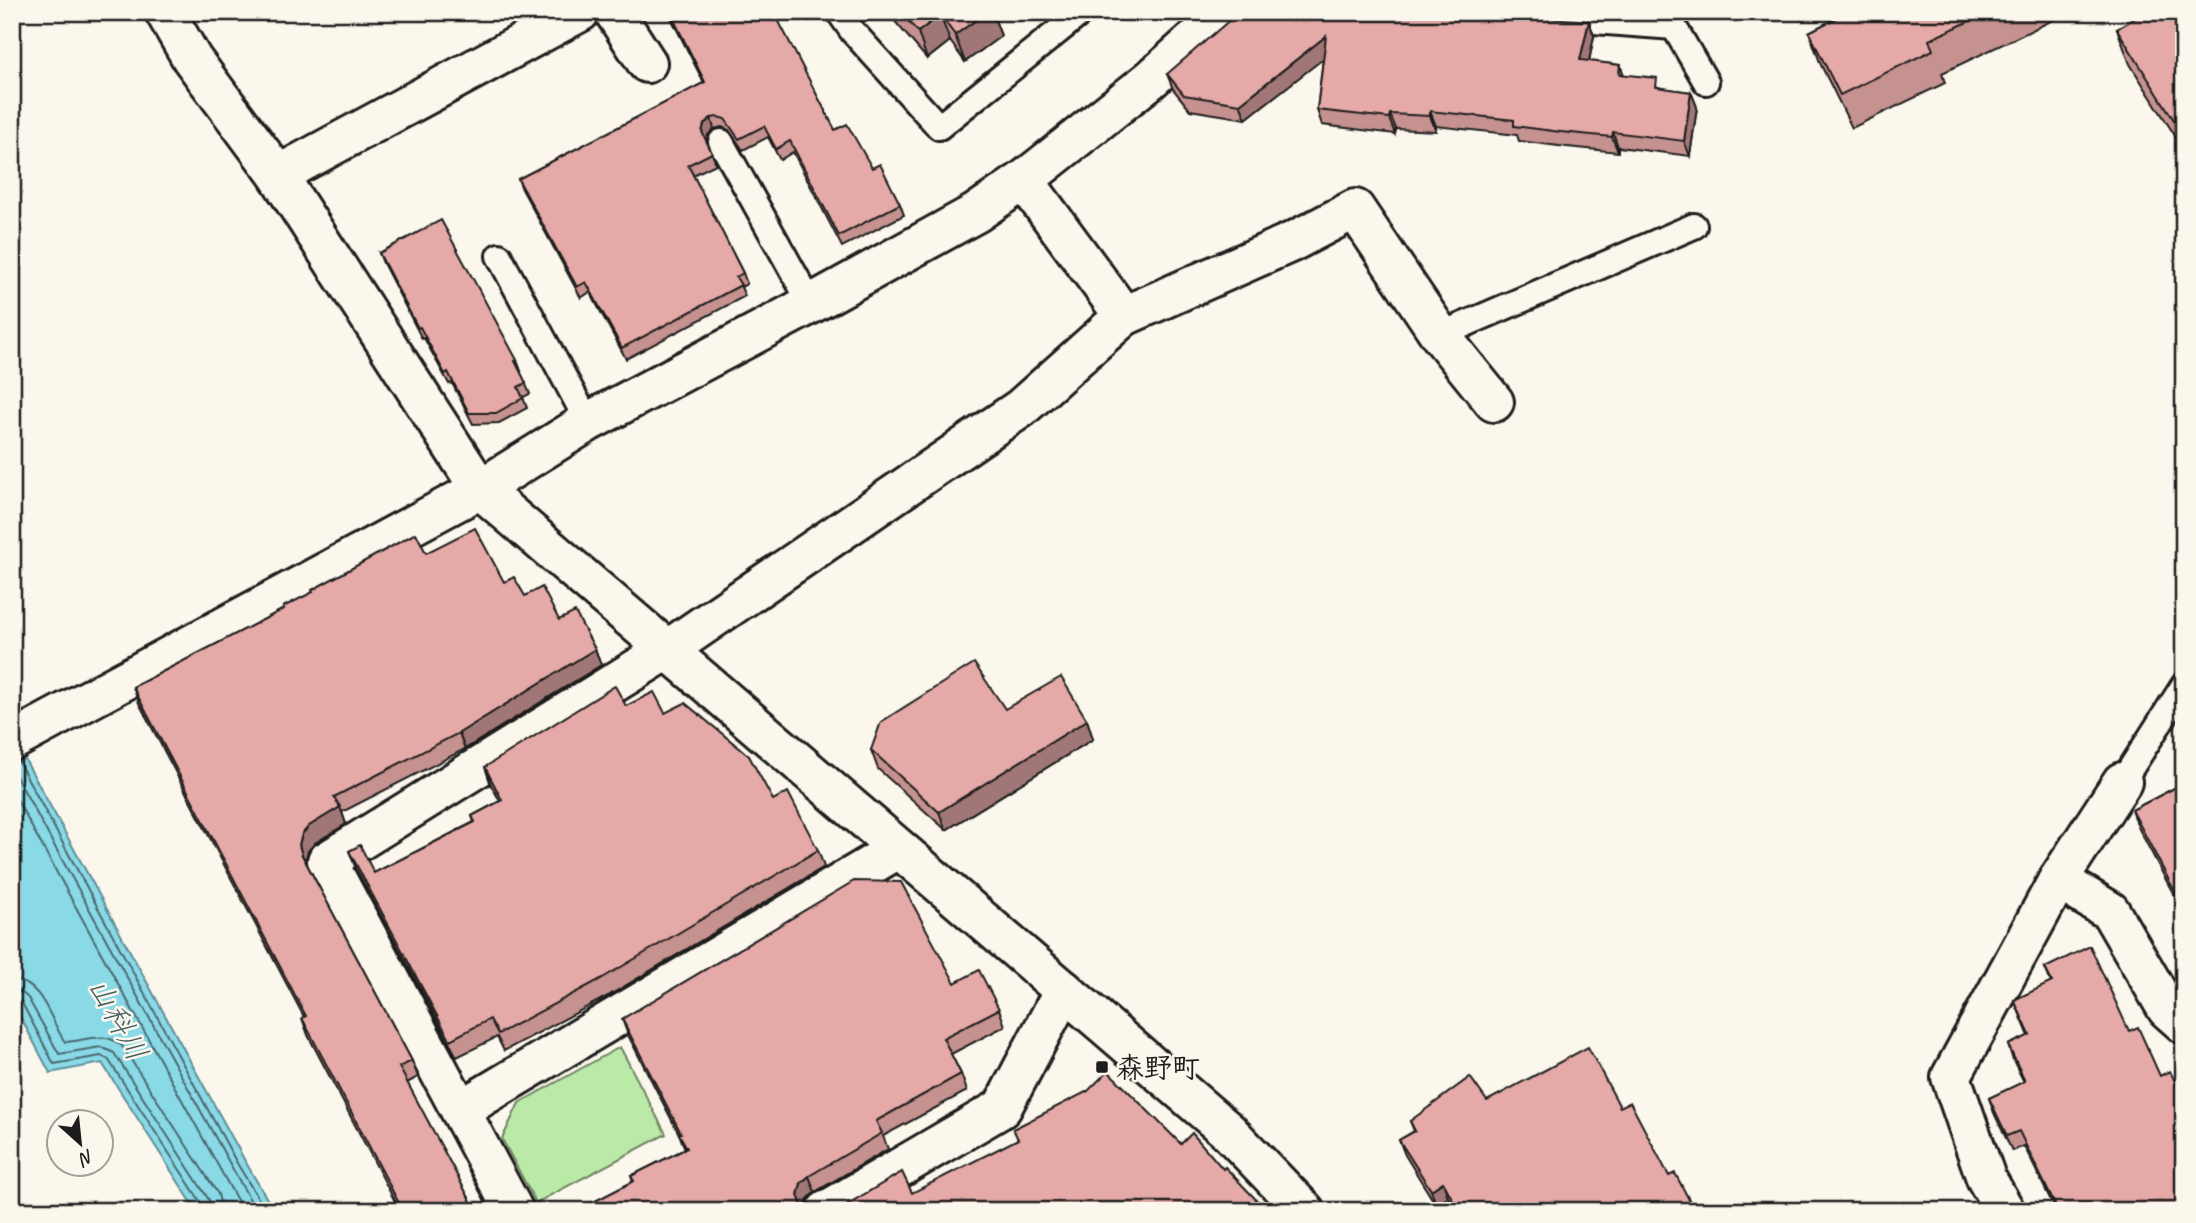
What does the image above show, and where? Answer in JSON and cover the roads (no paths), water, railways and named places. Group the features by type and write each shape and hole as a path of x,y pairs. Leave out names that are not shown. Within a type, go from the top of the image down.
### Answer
{"street":[{"path":"165,12 192,59 278,175 480,489 1229,1132 1305,1211"},
{"path":"278,175 580,12"},
{"path":"614,12 647,63"},
{"path":"12,741 480,489 588,422 976,213 1024,180 1150,80 1226,12"},
{"path":"1024,180 1124,316"},
{"path":"514,1211 327,861 667,650 1021,408 1124,316 1294,241 1355,209 1440,335 1494,402"},
{"path":"2005,1211 1986,1178 1951,1077 2058,880 2122,782"},
{"path":"460,1110 898,849"},
{"path":"2058,880 2110,911 2167,1009 2184,1024"},
{"path":"826,1211 1002,1108 1064,990"}],"lane":[{"path":"839,12 853,32 939,127 1082,12"},
{"path":"1471,12 1670,20 1706,82"},
{"path":"721,142 811,304"},
{"path":"1440,335 1694,226"},
{"path":"499,256 588,422"},
{"path":"2122,782 2184,685"}],"water":[{"name":"山科川","path":"12,736 274,1211 197,1211 102,1063 50,1073 12,1001"}],"place":[{"name":"森野町","path":"1102,1067"}]}
